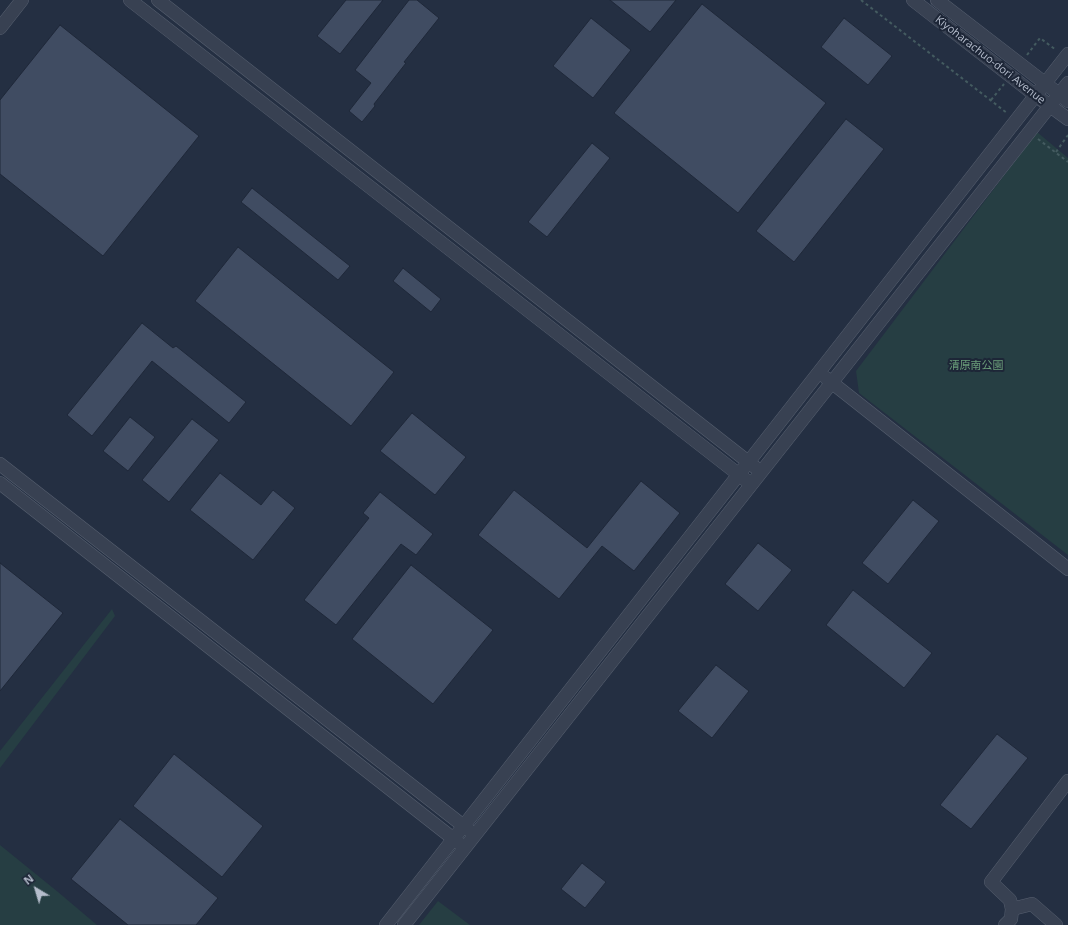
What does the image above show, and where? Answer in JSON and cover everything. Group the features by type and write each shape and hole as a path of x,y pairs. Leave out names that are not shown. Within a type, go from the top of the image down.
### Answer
{"street":[{"path":"0,28 22,0"},
{"path":"130,0 752,484"},
{"path":"158,0 761,472"},
{"name":"Kiyoharachuo-dori Avenue","path":"913,0 1035,96 1068,119"},
{"name":"Kiyoharachuo-dori Avenue","path":"937,0 1064,98"},
{"path":"386,925 820,373 1045,83 1063,53"},
{"path":"404,925 474,834 1050,106 1064,98 1068,83"},
{"path":"820,373 1068,569"},
{"path":"0,464 474,834"},
{"path":"0,483 464,847"},
{"path":"1005,925 1011,919 1012,909 1010,900 991,882 1068,781"},
{"path":"1012,909 1032,904 1056,925"}],"path":[{"path":"862,0 1010,116"},
{"path":"1026,57 1040,38 1063,53"},
{"path":"991,100 1006,82"},
{"path":"1056,152 1068,135"},
{"path":"1034,136 1068,162"}],"green space":[{"name":"清原南公園","path":"1037,132 1068,158 1068,555 859,393 856,371"},
{"path":"112,609 115,616 0,768 0,751"},
{"path":"0,845 58,892 97,925 0,925"},
{"path":"438,901 470,925 419,925"}],"building":[{"path":"346,0 383,0 340,54 317,36"},
{"path":"409,0 417,0 439,18 404,62 406,63 362,122 349,111 371,83 355,70"},
{"path":"610,0 676,0 650,32"},
{"path":"702,4 826,103 738,213 614,113"},
{"path":"591,18 631,50 593,98 553,66"},
{"path":"844,18 892,56 868,85 821,47"},
{"path":"60,25 199,136 103,256 0,174 0,100"},
{"path":"846,119 884,149 794,262 756,231"},
{"path":"592,143 610,158 547,237 528,222"},
{"path":"252,188 350,266 338,280 241,202"},
{"path":"238,247 394,372 351,426 195,301"},
{"path":"403,268 441,299 431,312 393,281"},
{"path":"142,323 173,348 176,346 246,402 229,423 152,361 92,436 67,415"},
{"path":"412,413 466,457 435,495 380,451"},
{"path":"130,417 155,437 128,471 103,451"},
{"path":"192,419 219,440 169,502 142,480"},
{"path":"220,473 261,505 273,490 295,508 253,560 190,510"},
{"path":"641,481 680,513 634,571 602,546 559,599 478,535 514,490 587,548"},
{"path":"380,492 433,534 416,555 401,544 336,625 304,600 369,518 363,513"},
{"path":"913,500 939,521 888,584 862,563"},
{"path":"758,543 792,570 758,611 725,584"},
{"path":"0,563 63,613 0,691"},
{"path":"411,565 493,630 433,704 352,639"},
{"path":"853,590 932,653 904,688 826,625"},
{"path":"716,665 749,691 712,738 678,711"},
{"path":"997,734 1028,758 971,829 940,805"},
{"path":"174,754 263,826 222,877 133,806"},
{"path":"120,819 218,898 196,925 128,925 71,879"},
{"path":"582,863 606,882 585,908 561,889"}]}
